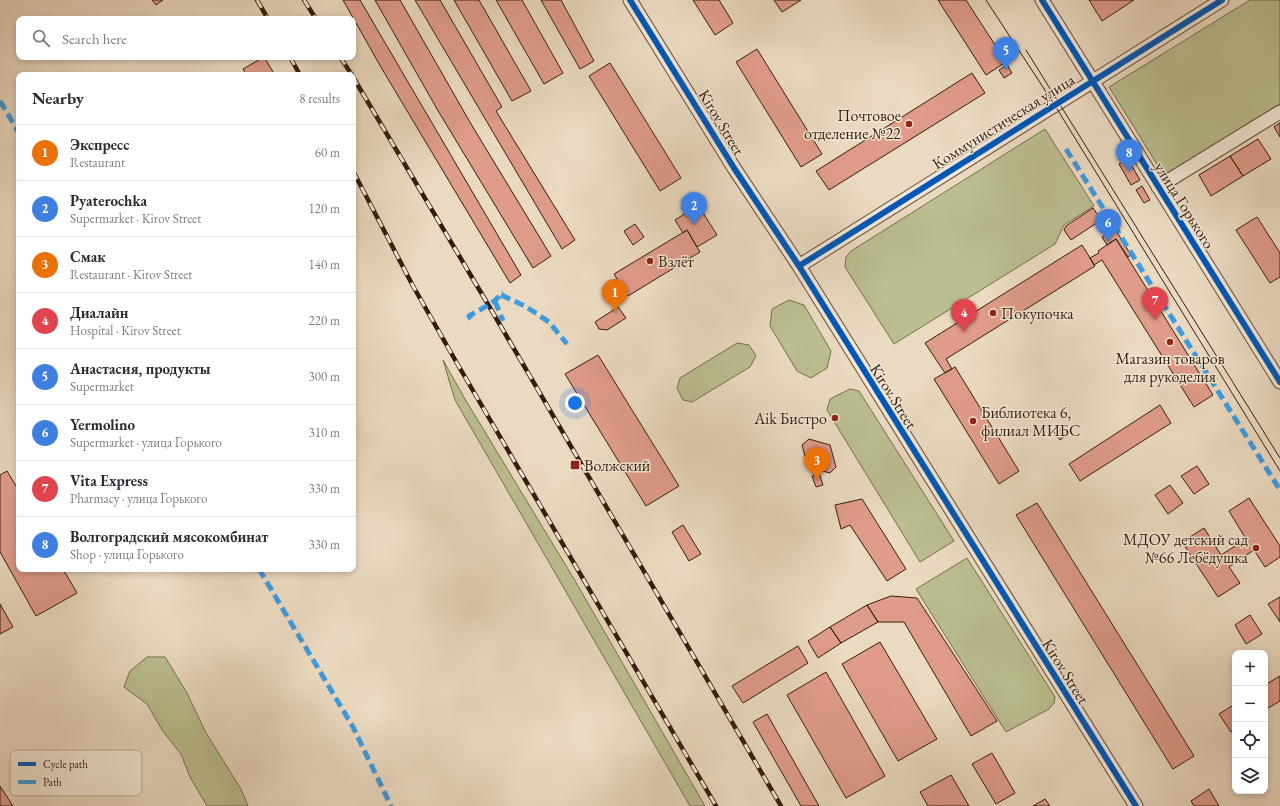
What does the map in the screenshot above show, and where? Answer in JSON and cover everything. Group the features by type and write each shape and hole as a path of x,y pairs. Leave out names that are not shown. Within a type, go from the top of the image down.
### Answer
{"street":[{"name":"Kirov Street","path":"630,0 734,168 799,266 1136,806"},
{"name":"улица Горького","path":"1042,0 1280,382"},
{"name":"Коммунистическая улица","path":"799,266 1092,80 1222,0"},
{"path":"1158,187 1280,112"}],"green space":[{"path":"1250,0 1280,0 1280,104 1165,177 1109,87"},
{"path":"1045,129 1094,206 1064,225 1055,244 894,344 845,267 846,257 851,251"},
{"path":"789,300 804,305 831,351 827,368 811,378 797,371 770,326 772,309"},
{"path":"737,343 749,345 756,356 750,367 692,402 683,400 677,388 680,378"},
{"path":"443,360 574,579 705,806 690,806 455,400"},
{"path":"850,389 859,391 954,541 920,562 827,410 830,399"},
{"path":"967,558 1055,697 1054,703 1049,709 1006,732 916,589"},
{"path":"147,657 165,657 187,693 206,733 241,789 248,806 207,806 190,777 181,754 162,730 147,704 124,687 130,671"}],"building":[{"path":"152,0 163,0 156,5"},
{"path":"343,0 360,0 521,275 510,283 382,69 356,23 356,16 352,16"},
{"path":"375,0 400,0 471,124 551,256 533,268 437,109"},
{"path":"415,0 440,0 502,107 496,111 575,240 562,249"},
{"path":"454,0 479,0 531,91 512,101"},
{"path":"496,0 522,0 563,73 544,84"},
{"path":"541,0 561,0 594,61 580,69"},
{"path":"693,0 719,0 733,23 715,35"},
{"path":"774,0 801,0 782,12"},
{"path":"938,0 966,0 1006,62 986,75"},
{"path":"1089,0 1134,0 1102,21"},
{"path":"757,49 822,154 801,167 736,62"},
{"path":"259,60 266,60 273,72 245,72 243,69"},
{"path":"610,63 681,178 660,191 589,76"},
{"path":"1007,65 1012,73 1004,78 999,70"},
{"path":"972,73 985,93 829,190 816,171"},
{"path":"1280,123 1280,137 1274,127"},
{"path":"1258,139 1271,159 1243,176 1230,156"},
{"path":"1230,156 1243,176 1211,196 1199,175"},
{"path":"1128,159 1140,180 1131,185 1119,164"},
{"path":"1142,186 1150,200 1144,203 1136,190"},
{"path":"698,205 717,235 697,247 687,230 683,233 675,220"},
{"path":"1093,208 1100,218 1098,222 1071,240 1064,230 1066,226"},
{"path":"1257,217 1280,253 1280,277 1270,283 1236,230"},
{"path":"635,224 644,237 633,245 624,231"},
{"path":"1115,229 1131,255 1128,257 1116,239 1107,245 1102,237"},
{"path":"687,230 700,252 628,296 614,274"},
{"path":"1116,239 1213,395 1194,407 1102,260 1094,265 1090,258 1099,253 1098,251"},
{"path":"1082,245 1095,266 946,359 952,369 945,373 925,343"},
{"path":"618,307 626,318 607,330 599,329 595,322"},
{"name":"Волжский","path":"598,355 679,486 646,506 565,374"},
{"path":"955,367 1019,471 999,484 934,379"},
{"path":"1160,405 1171,423 1080,481 1069,464"},
{"path":"1062,425 1068,434 1060,440 1053,431"},
{"path":"809,439 830,445 836,467 830,473 808,467 802,445"},
{"path":"1197,466 1209,484 1194,494 1181,476"},
{"path":"7,471 16,486 16,572 65,572 77,593 36,616 0,552 0,475"},
{"path":"819,473 823,485 816,487 812,476"},
{"path":"1170,485 1183,503 1168,514 1155,495"},
{"name":"МДОУ детский сад №66 Лебёдушка","path":"1249,498 1280,546 1280,557 1265,567 1254,550 1229,567 1240,583 1218,597 1182,542 1204,528 1221,555 1246,539 1229,511"},
{"path":"862,499 906,569 887,581 850,525 841,529 835,505"},
{"path":"1037,503 1194,756 1173,769 1016,515"},
{"path":"683,525 701,554 689,561 672,532"},
{"path":"891,596 917,598 997,721 971,736 904,622 878,622 867,605"},
{"path":"1280,597 1280,622 1268,604"},
{"path":"0,604 13,627 0,634"},
{"path":"867,605 878,622 841,643 830,627"},
{"path":"1250,615 1262,634 1246,644 1235,625"},
{"path":"830,627 841,643 818,658 808,641"},
{"path":"880,642 937,739 898,761 842,664"},
{"path":"798,646 808,663 743,703 732,686"},
{"path":"826,672 885,776 846,798 787,695"},
{"path":"1280,676 1280,701 1268,708 1268,686 1268,683"},
{"path":"1232,706 1231,732 1219,714"},
{"path":"767,714 819,806 801,806 753,722"},
{"path":"992,753 1015,793 996,804 972,764"},
{"path":"951,775 969,806 928,806 920,792"},
{"path":"0,786 13,806 0,806"},
{"path":"1209,789 1219,806 1194,806 1191,801"},
{"path":"1045,799 1050,806 1033,806"}],"tram line":[{"path":"986,0 1054,104 1280,471"},
{"path":"1026,50 1280,458"}],"railway":[{"path":"257,0 266,16"},
{"path":"304,0 314,16"},
{"path":"292,60 298,72"},
{"path":"342,60 350,72"},
{"path":"356,82 489,306 781,806"},
{"path":"356,177 413,286 458,365 716,806"}],"marked path":[{"path":"0,101 16,128"},
{"path":"1066,149 1280,490"},
{"path":"471,319 469,316 492,303 503,292"},
{"path":"501,295 525,306 549,322 567,344"},
{"path":"495,301 503,321"},
{"path":"261,572 353,727 391,806"}],"cycle path":[{"path":"630,0 734,168 799,266 1136,806"},
{"path":"1042,0 1280,382"},
{"path":"799,266 1222,0"}],"place":[{"name":"Анастасия, продукты","path":"1006,70"},
{"name":"Почтовое отделение №22","path":"909,124"},
{"name":"Волгоградский мясокомбинат","path":"1129,172"},
{"name":"Pyaterochka","path":"694,225"},
{"name":"Yermolino","path":"1108,242"},
{"name":"Взлёт","path":"650,261"},
{"name":"Экспресс","path":"615,312"},
{"name":"Покупочка","path":"993,313"},
{"name":"Vita Express","path":"1155,320"},
{"name":"Диалайн","path":"964,332"},
{"name":"Магазин товаров для рукоделия","path":"1170,342"},
{"name":"Aik Бистро","path":"835,418"},
{"name":"Библиотека 6, филиал МИБС","path":"973,421"},
{"name":"Волжский","path":"575,465"},
{"name":"Смак","path":"817,480"},
{"name":"МДОУ детский сад №66 Лебёдушка","path":"1256,548"}]}
